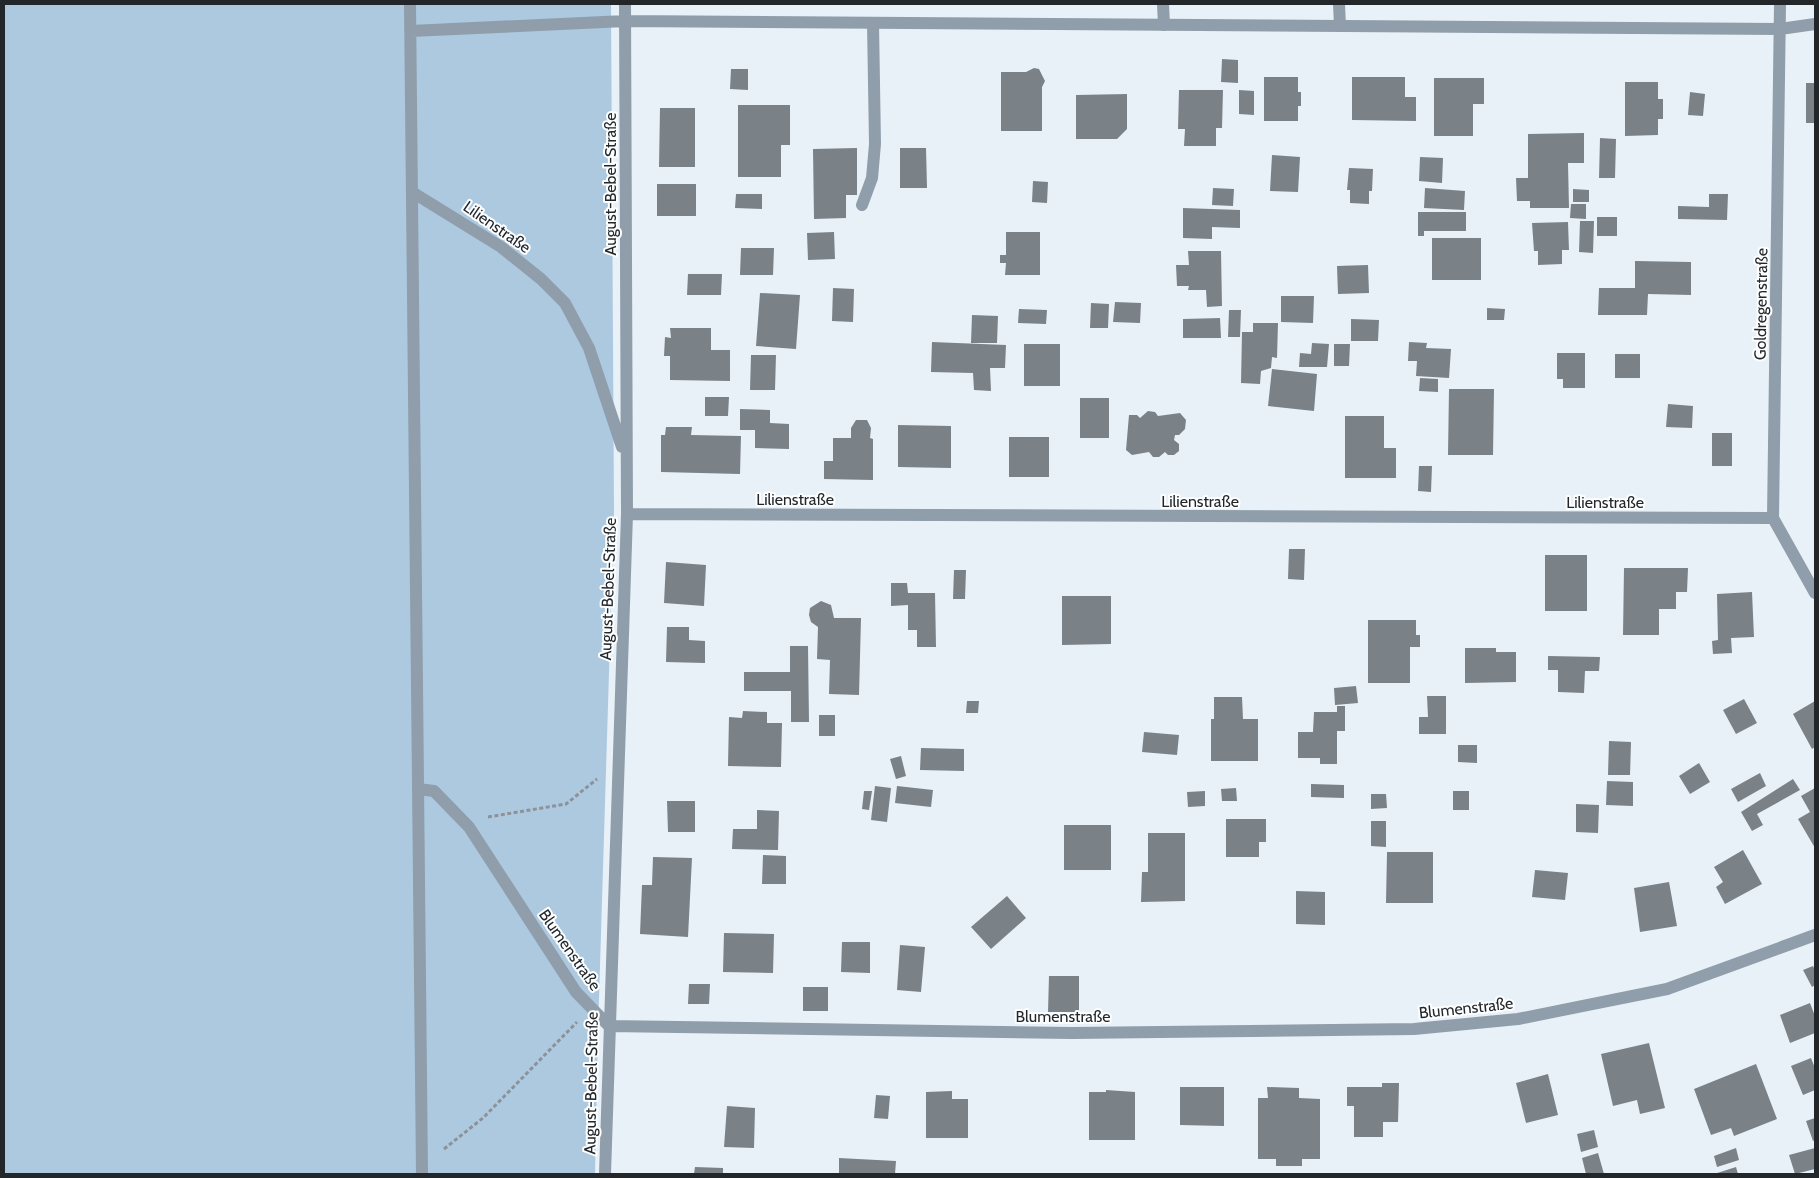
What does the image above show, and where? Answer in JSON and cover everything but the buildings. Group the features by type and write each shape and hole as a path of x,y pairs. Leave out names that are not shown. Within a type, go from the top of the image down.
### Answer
{"street":[{"path":"410,4 422,1170"},
{"name":"August-Bebel-Straße","path":"605,1174 627,514 625,4"},
{"path":"1163,4 1164,25"},
{"path":"1339,4 1340,26"},
{"name":"Goldregenstraße","path":"1773,518 1780,4"},
{"path":"410,31 626,21 1780,29 1815,24"},
{"path":"862,205 872,178 875,144 873,23"},
{"name":"Lilienstraße","path":"412,192 501,247 541,279 565,303 590,348 627,461"},
{"name":"Lilienstraße","path":"627,514 1773,518"},
{"path":"1773,518 1815,593"},
{"name":"Blumenstraße","path":"418,788 434,791 472,832 576,992 609,1026 1072,1033 1414,1029 1518,1019 1667,989 1815,934"}],"path":[{"path":"463,821 566,804 619,762"},
{"path":"422,1170 483,1118 575,1023 596,1014"}],"shaded area":[{"path":"4,4 611,4 614,510 595,1174 4,1174"}]}
